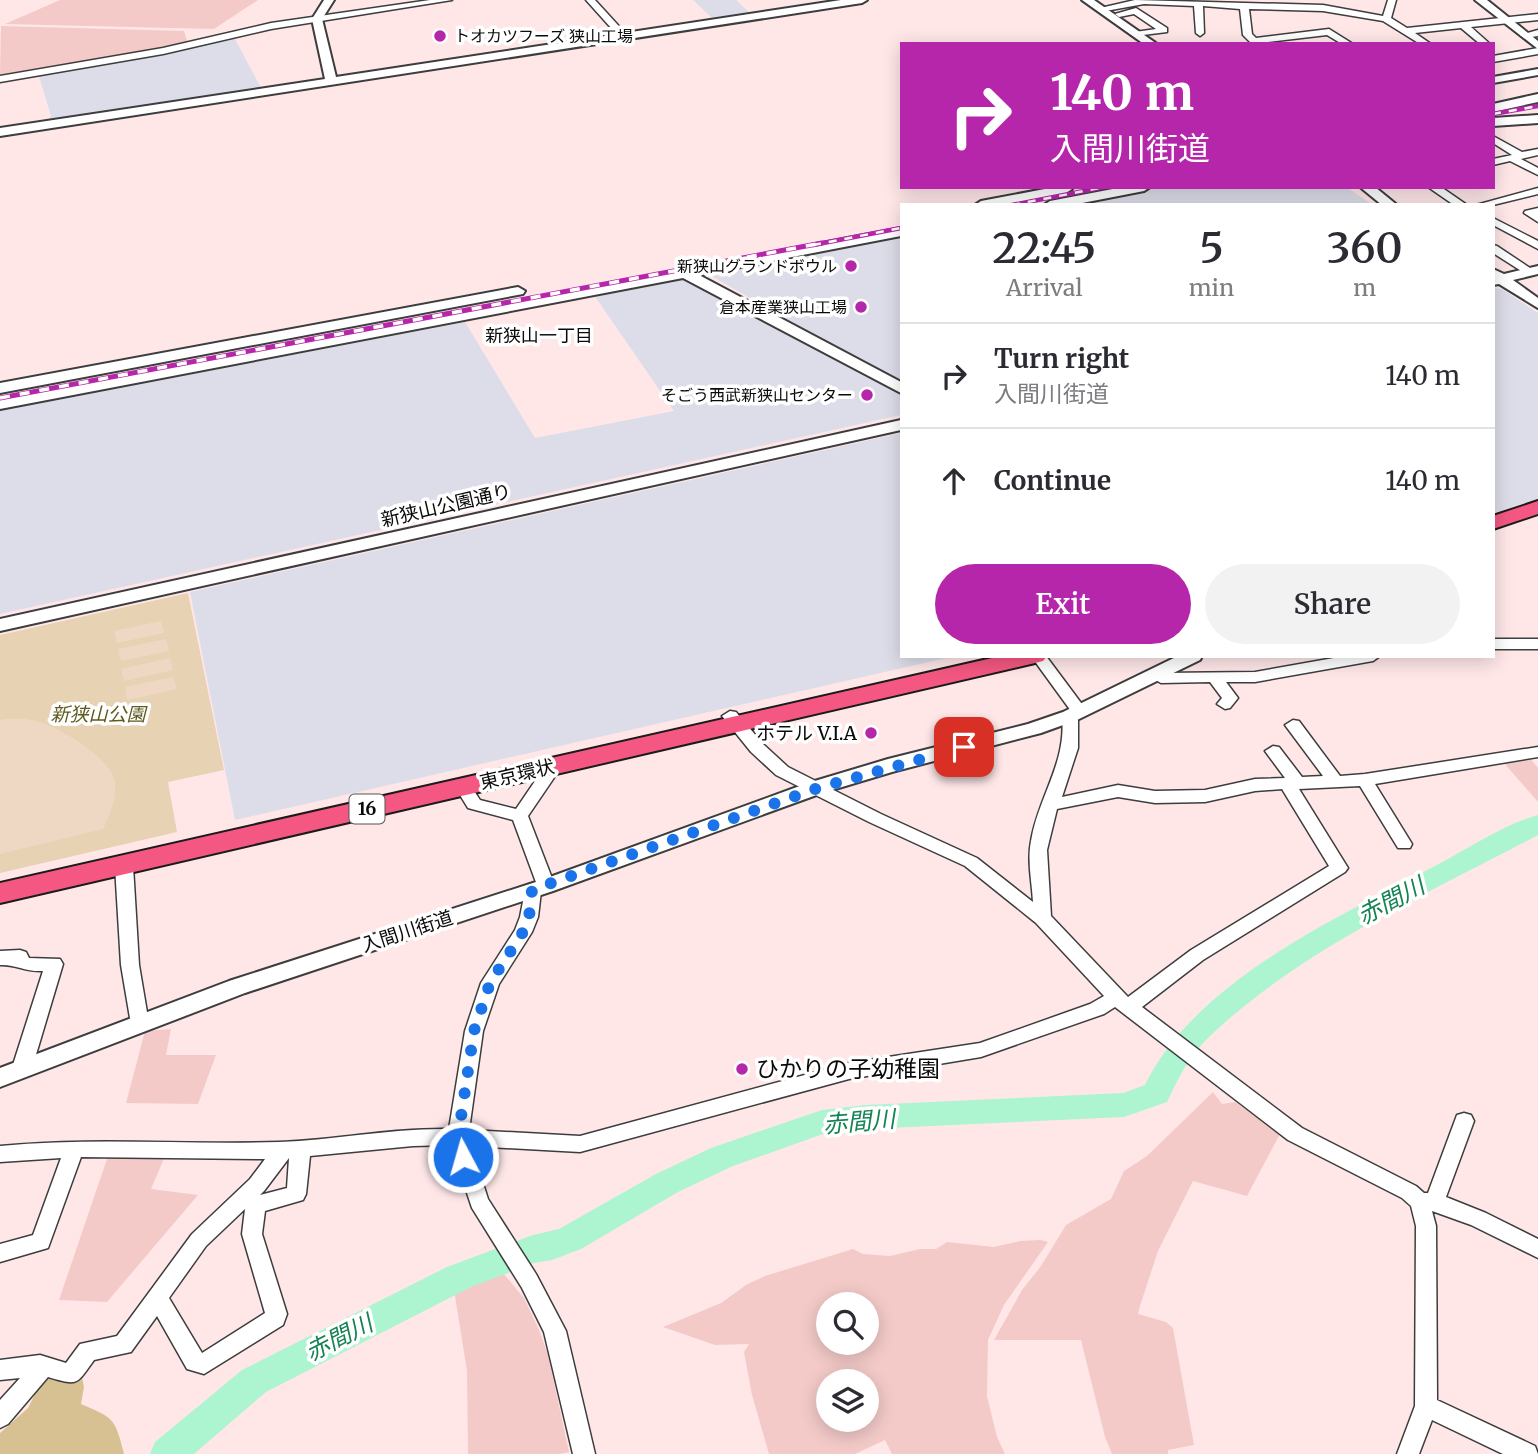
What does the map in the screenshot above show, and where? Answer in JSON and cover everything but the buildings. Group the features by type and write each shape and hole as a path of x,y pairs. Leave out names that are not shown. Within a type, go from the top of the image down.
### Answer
{"highway":[{"path":"1495,522 1538,507"},
{"path":"1495,533 1538,518"},
{"name":"東京環状","path":"0,893 554,766 981,658"},
{"name":"東京環状","path":"0,882 732,720 1026,658"}],"street":[{"path":"329,0 317,19 331,81"},
{"path":"0,79 163,51 245,31 357,13 404,0"},
{"path":"385,5 448,0"},
{"path":"590,0 624,37"},
{"path":"0,132 862,0"},
{"path":"1087,0 1149,42"},
{"path":"1386,19 1392,0"},
{"path":"1480,0 1538,46"},
{"path":"1105,12 1144,1 1323,8 1386,19 1423,42"},
{"path":"1198,3 1200,33"},
{"path":"1244,7 1248,35 1254,42"},
{"path":"1105,12 1136,11 1164,30 1138,34"},
{"path":"1404,31 1538,17"},
{"path":"1463,25 1484,42"},
{"path":"1261,42 1329,32 1346,42"},
{"path":"1525,35 1538,33"},
{"path":"1293,37 1300,42"},
{"path":"1497,58 1538,51"},
{"path":"1495,80 1538,72"},
{"path":"1495,108 1538,98"},
{"path":"1495,122 1538,119"},
{"path":"1495,140 1538,172"},
{"path":"1495,162 1538,152"},
{"path":"991,203 1065,189"},
{"path":"1060,203 1134,189"},
{"path":"1369,189 1388,203"},
{"path":"1436,189 1459,203"},
{"path":"1489,203 1538,191"},
{"path":"1538,211 1529,213 1538,219"},
{"path":"0,388 900,220"},
{"path":"1495,222 1538,246"},
{"path":"1495,228 1505,226"},
{"path":"0,404 900,232"},
{"path":"1495,249 1534,271"},
{"path":"1496,278 1534,271"},
{"path":"685,273 900,387"},
{"path":"1496,278 1538,304"},
{"name":"新狭山公園通り","path":"0,625 900,425"},
{"path":"1495,644 1538,644"},
{"path":"1037,658 1075,713 1069,757 1049,805 1038,843 1042,918"},
{"name":"入間川街道","path":"0,1078 240,987 539,888 815,789 888,766 1034,729 1075,713 1189,658"},
{"path":"1153,674 1161,678 1255,677 1362,658"},
{"path":"1215,678 1230,698 1225,704"},
{"path":"732,720 782,771 971,862 1042,918 1123,1003 1295,1134 1427,1202 1516,1236 1538,1249"},
{"path":"1293,724 1336,782"},
{"path":"0,1154 74,1150 292,1149 412,1138 458,1137 549,1146 580,1144 849,1071 981,1050 1097,1009 1123,1003 1339,868 1273,751"},
{"path":"1049,805 1118,791 1155,797 1205,796 1255,785 1365,780 1538,752"},
{"path":"554,766 520,816 539,888 523,932 490,983 474,1031 458,1137 479,1202 555,1331 584,1454"},
{"path":"1365,780 1404,844"},
{"path":"463,786 474,804 520,816"},
{"path":"124,866 130,965 140,1024"},
{"path":"0,958 20,957 20,962 27,965 54,964 22,1068"},
{"path":"1408,1454 1426,1406 1427,1202 1464,1121"},
{"path":"157,1297 195,1362 204,1364 275,1318 252,1234 256,1205 296,1194 292,1149"},
{"path":"0,1370 44,1366 71,1374 88,1351 123,1345 199,1240 292,1149"},
{"path":"0,1253 41,1242 74,1150"},
{"path":"0,1417 44,1366"},
{"path":"1426,1406 1527,1454"}],"shaded area":[{"path":"60,0 258,0 214,29 5,24"},
{"path":"693,0 736,0 750,13 713,19"},
{"path":"1,26 184,31 188,44 0,78"},
{"path":"233,35 261,88 48,120 51,116 38,73"},
{"path":"1150,189 1349,189 1370,203 1076,203"},
{"path":"900,236 900,383 706,273"},
{"path":"687,277 900,394 900,415 0,614 0,410 465,322 535,438 674,411 594,295"},
{"path":"1495,288 1502,289 1538,313 1538,499 1495,512"},
{"path":"900,433 900,658 946,658 235,820 190,592"},
{"path":"161,621 164,633 117,643 114,631"},
{"path":"166,639 169,651 121,661 118,649"},
{"path":"170,658 173,670 124,681 121,669"},
{"path":"173,677 177,689 127,700 125,687"},
{"path":"28,719 54,728 93,752 103,762 115,782 115,794 103,829 0,854 0,720"},
{"path":"1529,757 1538,768 1538,802 1503,762"},
{"path":"171,1029 166,1055 216,1055 198,1104 126,1103 145,1031"},
{"path":"1213,1092 1222,1104 1235,1102 1280,1134 1247,1196 1193,1181 1158,1251 1140,1306 1138,1314 1166,1322 1173,1328 1194,1445 1168,1450 1168,1454 1112,1454 1105,1437 1081,1340 994,1340 1022,1290 1041,1266 1066,1225 1111,1199 1124,1171 1147,1156"},
{"path":"108,1156 165,1156 151,1189 198,1195 107,1302 59,1300"},
{"path":"1020,1241 1048,1242 1004,1305 988,1340 987,1396 997,1437 1005,1454 892,1454 885,1440 855,1454 769,1454 752,1395 744,1352 749,1344 715,1345 663,1327 721,1303 746,1285 765,1276 853,1249 863,1254 890,1256 920,1249 936,1249 947,1242 994,1247"},
{"path":"503,1273 524,1298 539,1330 548,1355 569,1452 468,1454 467,1371 454,1290"},
{"path":"58,1372 81,1373 84,1387 81,1404 107,1416 115,1426 124,1454 0,1454 0,1433 28,1408 39,1386"}],"green space":[{"name":"新狭山公園","path":"188,593 224,770 168,782 177,832 0,873 0,635"}],"waterway":[{"name":"赤間川","path":"168,1454 254,1381 459,1277 533,1249 570,1239 667,1183 722,1157 822,1122 866,1117 1124,1105 1156,1093 1168,1068 1192,1036 1243,993 1324,937 1538,824"}],"railway":[{"path":"1495,114 1538,106"},
{"path":"1022,203 1095,189"},
{"path":"813,245 900,228"},
{"path":"0,398 822,243"}],"place":[{"name":"トオカツフーズ 狭山工場","path":"440,36"},
{"name":"新狭山グランドボウル","path":"851,266"},
{"name":"倉本産業狭山工場","path":"861,307"},
{"name":"そごう西武新狭山センター","path":"867,395"},
{"name":"ホテル V.I.A","path":"871,733"},
{"name":"ひかりの子幼稚園","path":"742,1069"}],"district":[{"name":"新狭山一丁目","path":"539,336"}],"route":[{"path":"463,1157 458,1137 468,1056 474,1031 490,983 523,932 532,904 532,890 815,789 888,766 964,747"}]}
